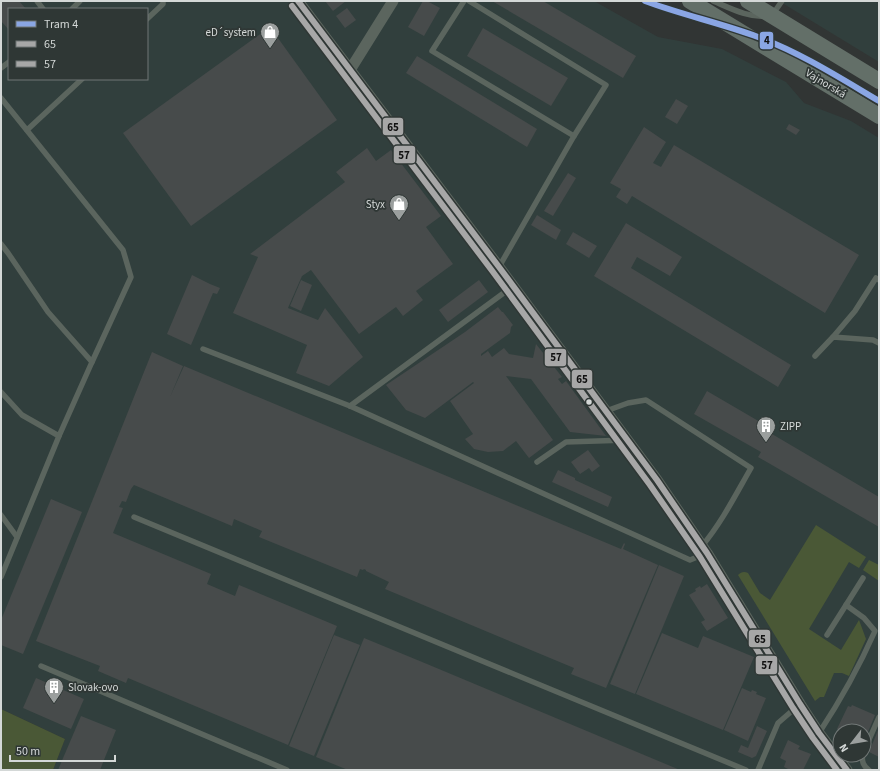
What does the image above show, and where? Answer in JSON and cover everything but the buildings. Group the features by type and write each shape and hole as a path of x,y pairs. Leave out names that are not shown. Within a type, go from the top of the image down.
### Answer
{"main road":[{"name":"Vajnorská","path":"690,1 879,116"},
{"path":"748,1 879,81"}],"street":[{"path":"298,1 514,287 657,480 704,550 800,704 819,733 847,770"},
{"path":"350,70 393,1"}],"lane":[{"path":"464,1 432,51 574,136"},
{"path":"469,1 606,85 574,136 499,267"},
{"path":"713,1 758,17 772,16 782,1"},
{"path":"148,18 164,2"},
{"path":"27,130 81,80"},
{"path":"1,98 123,250 131,277 58,436 1,577"},
{"path":"1,244 48,312 92,362"},
{"path":"815,356 855,310 876,278 879,280"},
{"path":"350,406 505,292 514,287"},
{"path":"833,337 873,340 879,343"},
{"path":"204,349 350,406 690,560 704,550 709,538 751,468 646,400 628,403 606,411"},
{"path":"1,392 22,415 58,436"},
{"path":"537,462 566,442 628,440"},
{"path":"1,515 17,537"},
{"path":"134,517 746,770"},
{"path":"828,636 863,578"},
{"path":"819,733 840,699 875,631 864,618 846,605"},
{"path":"41,666 287,770"},
{"path":"758,770 778,723 800,704"},
{"path":"872,733 879,717"}],"shaded area":[{"path":"1,1 594,1 658,37 722,49 786,82 804,103 851,121 879,138 879,770 53,770 65,739 1,709"},
{"path":"779,1 879,1 879,62"}],"green space":[{"path":"816,525 866,557 859,568 849,562 809,629 841,650 859,620 866,639 849,676 842,673 834,673 824,697 820,697 815,701 738,575 743,572 748,573 760,593 770,600"},
{"path":"869,560 879,565 879,581 863,570"},
{"path":"1,709 65,739 53,770 1,770"}],"tram line":[{"name":"4","path":"645,1 774,43 820,66 879,101"}],"transit line":[{"name":"65","path":"298,1 499,267 657,480 707,553 800,704 819,733 847,770"},
{"name":"57","path":"292,6 493,272 650,485 700,557 793,708 837,770"}],"place":[{"name":"eD´system","path":"270,49"},
{"name":"Styx","path":"399,221"},
{"name":"ZIPP","path":"766,443"},
{"name":"Slovak-ovo","path":"54,704"}]}
